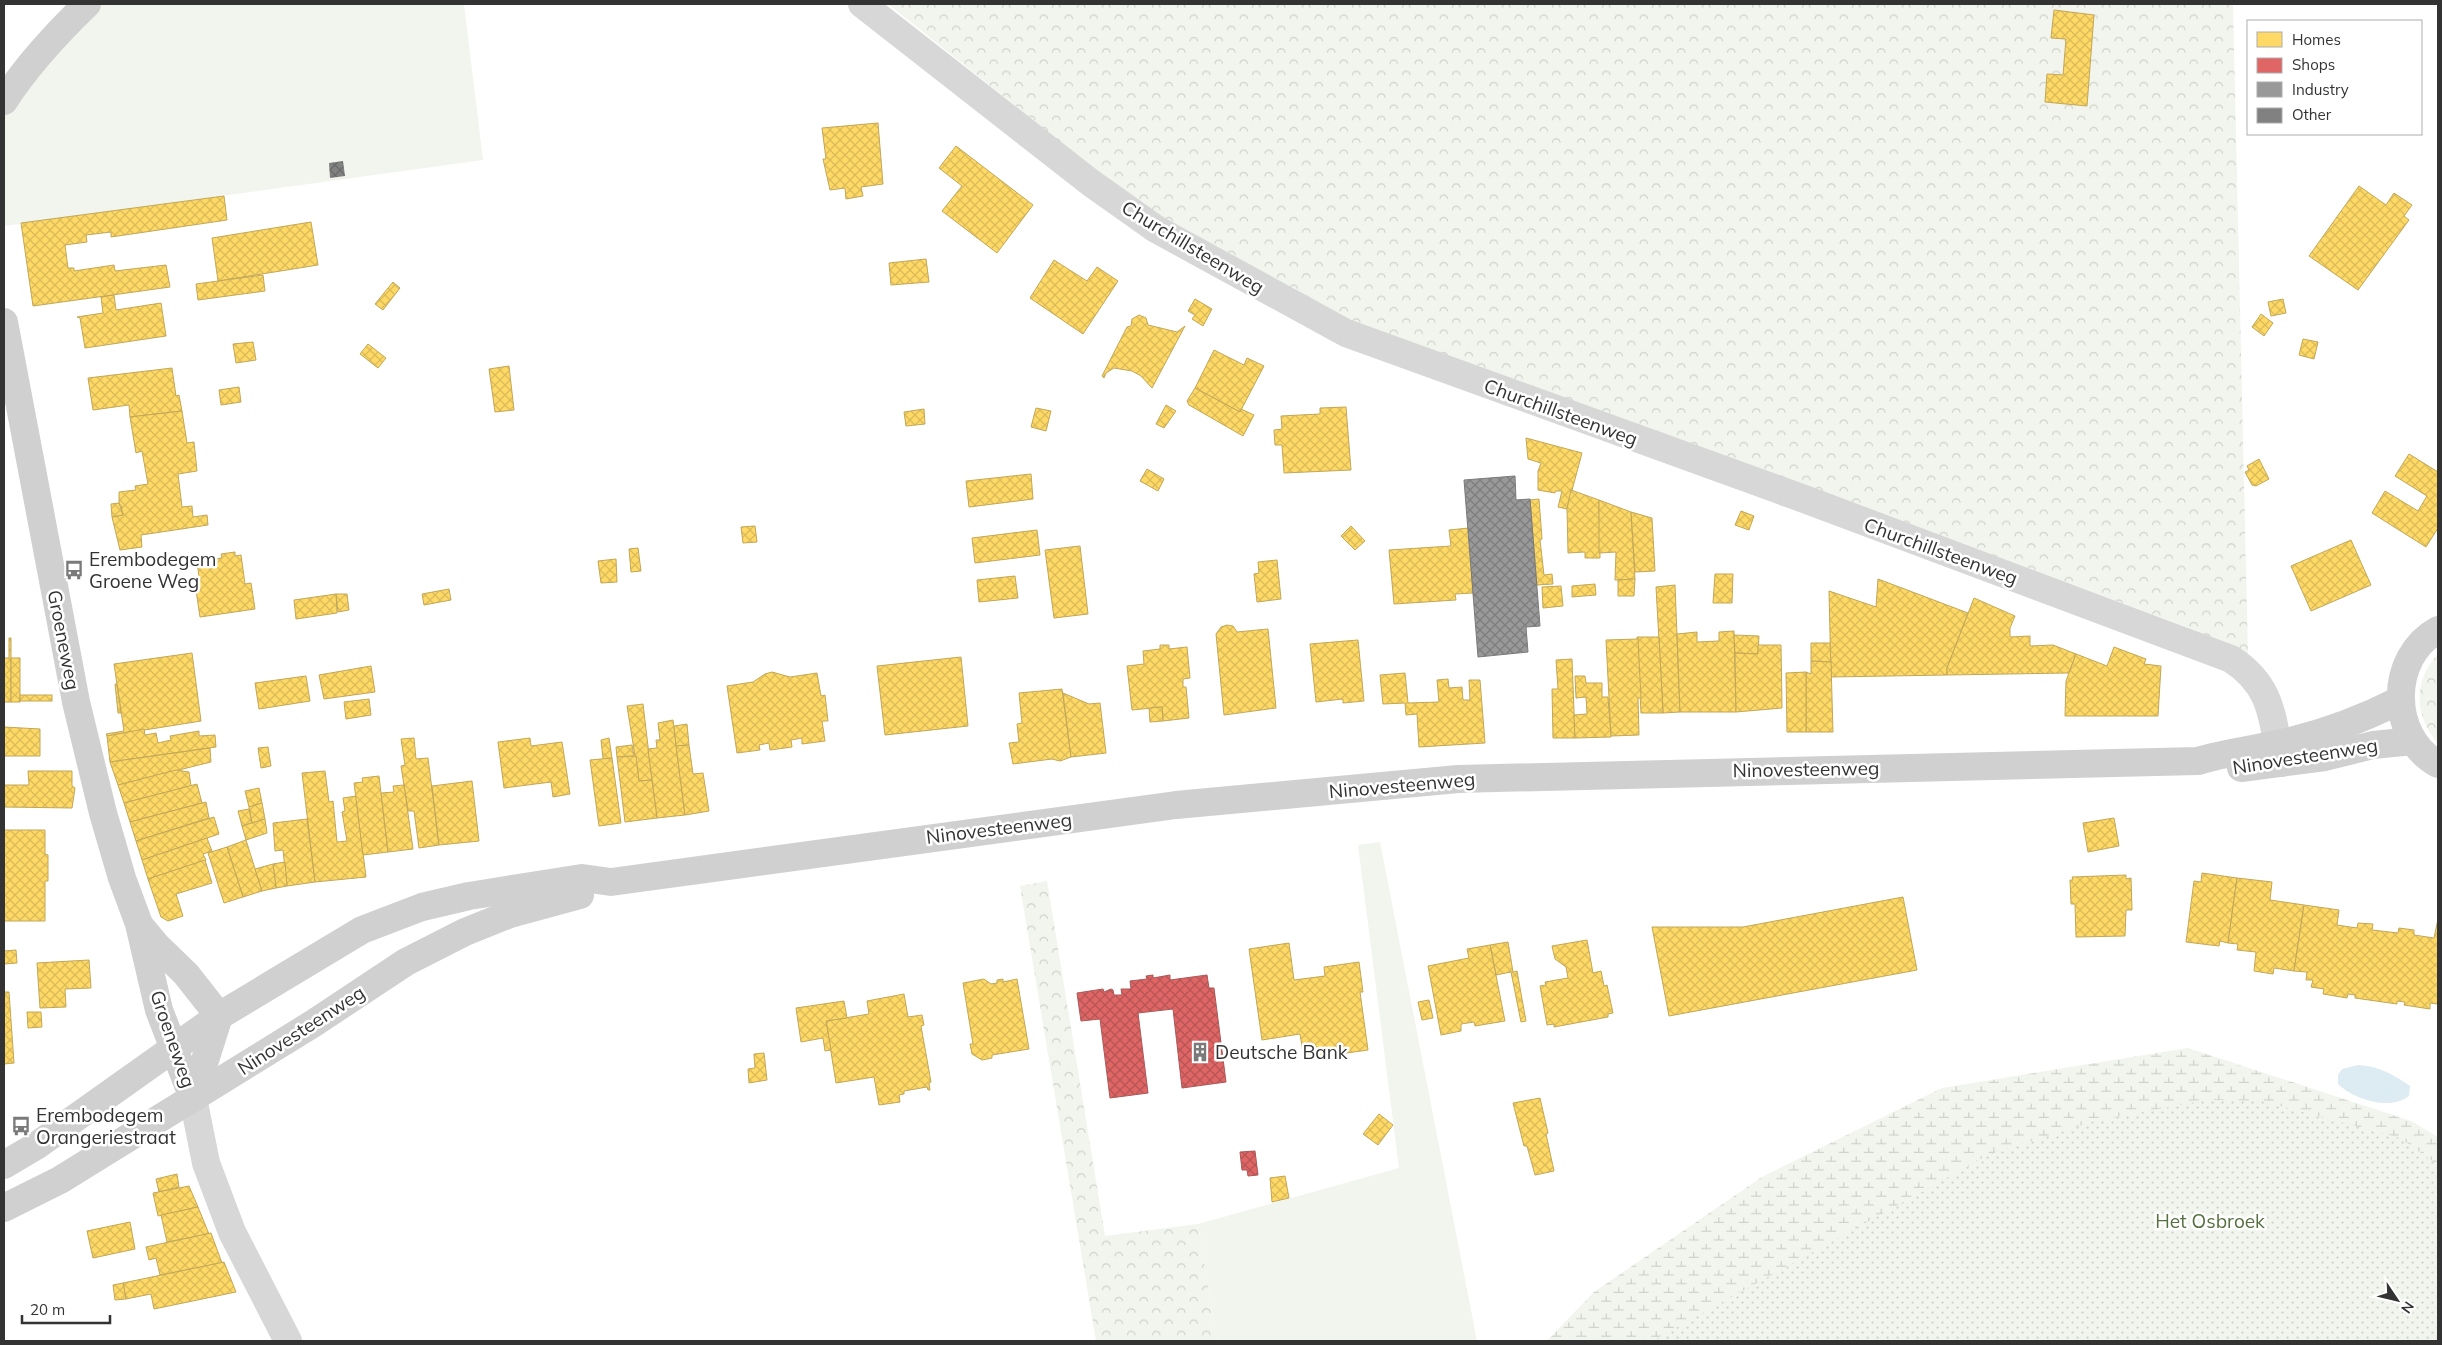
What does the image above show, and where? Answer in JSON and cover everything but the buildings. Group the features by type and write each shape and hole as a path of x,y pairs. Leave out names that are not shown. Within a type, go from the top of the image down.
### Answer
{"main road":[{"path":"4,102 19,78 58,31 87,4"},
{"name":"Groeneweg","path":"4,322 76,702 103,813 122,878 139,924 160,1010 176,1047 194,1098"},
{"path":"2438,630 2414,652 2403,674 2400,700 2404,721 2413,741 2431,760 2438,764"},
{"name":"Ninovesteenweg","path":"2279,754 2366,718 2400,700"},
{"name":"Ninovesteenweg","path":"4,1165 36,1146 219,1016 362,930 422,907 468,896 582,878 611,882 1176,805 1458,779 2198,762 2223,754 2279,754 2325,757 2373,745 2413,741"},
{"name":"Ninovesteenweg","path":"4,1208 60,1180 194,1098 325,1016 406,962 465,932 510,914 582,895 611,882"},
{"name":"Groeneweg","path":"139,924 156,945 186,974 219,1016 194,1098"}],"street":[{"name":"Churchillsteenweg","path":"862,4 1091,183 1156,229 1293,306 1346,333 1825,507 2231,659 2248,670 2262,689 2270,706 2279,754"},
{"path":"194,1098 206,1163 232,1232 288,1341"}],"green space":[{"path":"87,4 464,4 483,160 4,226 4,101"},
{"path":"888,4 2233,4 2248,657 2189,628 1762,469 1353,322 1298,295 1238,258 1165,219 1098,172"},
{"path":"2438,654 2438,743 2424,722 2420,699 2424,675"},
{"path":"1380,842 1477,1341 1217,1341 1198,1224 1399,1168 1358,845"},
{"path":"1047,881 1105,1236 1198,1224 1217,1341 1096,1341 1020,886"},
{"name":"Het Osbroek","path":"2188,1048 2411,1121 2438,1137 2438,1341 1547,1341 1594,1292 1762,1177 1942,1088"},
{"name":"Het Osbroek","path":"2206,1100 2262,1101 2400,1138 2438,1165 2438,1341 1652,1341 1990,1154 2091,1122"}],"shaded area":[{"path":"2358,1065 2379,1069 2398,1078 2410,1086 2409,1096 2392,1103 2382,1103 2372,1102 2353,1095 2338,1084 2338,1075 2342,1069"}],"place":[{"name":"Erembodegem Groene Weg","path":"74,570"},
{"name":"Deutsche Bank","path":"1200,1052"},
{"name":"Erembodegem Orangeriestraat","path":"21,1126"}]}
